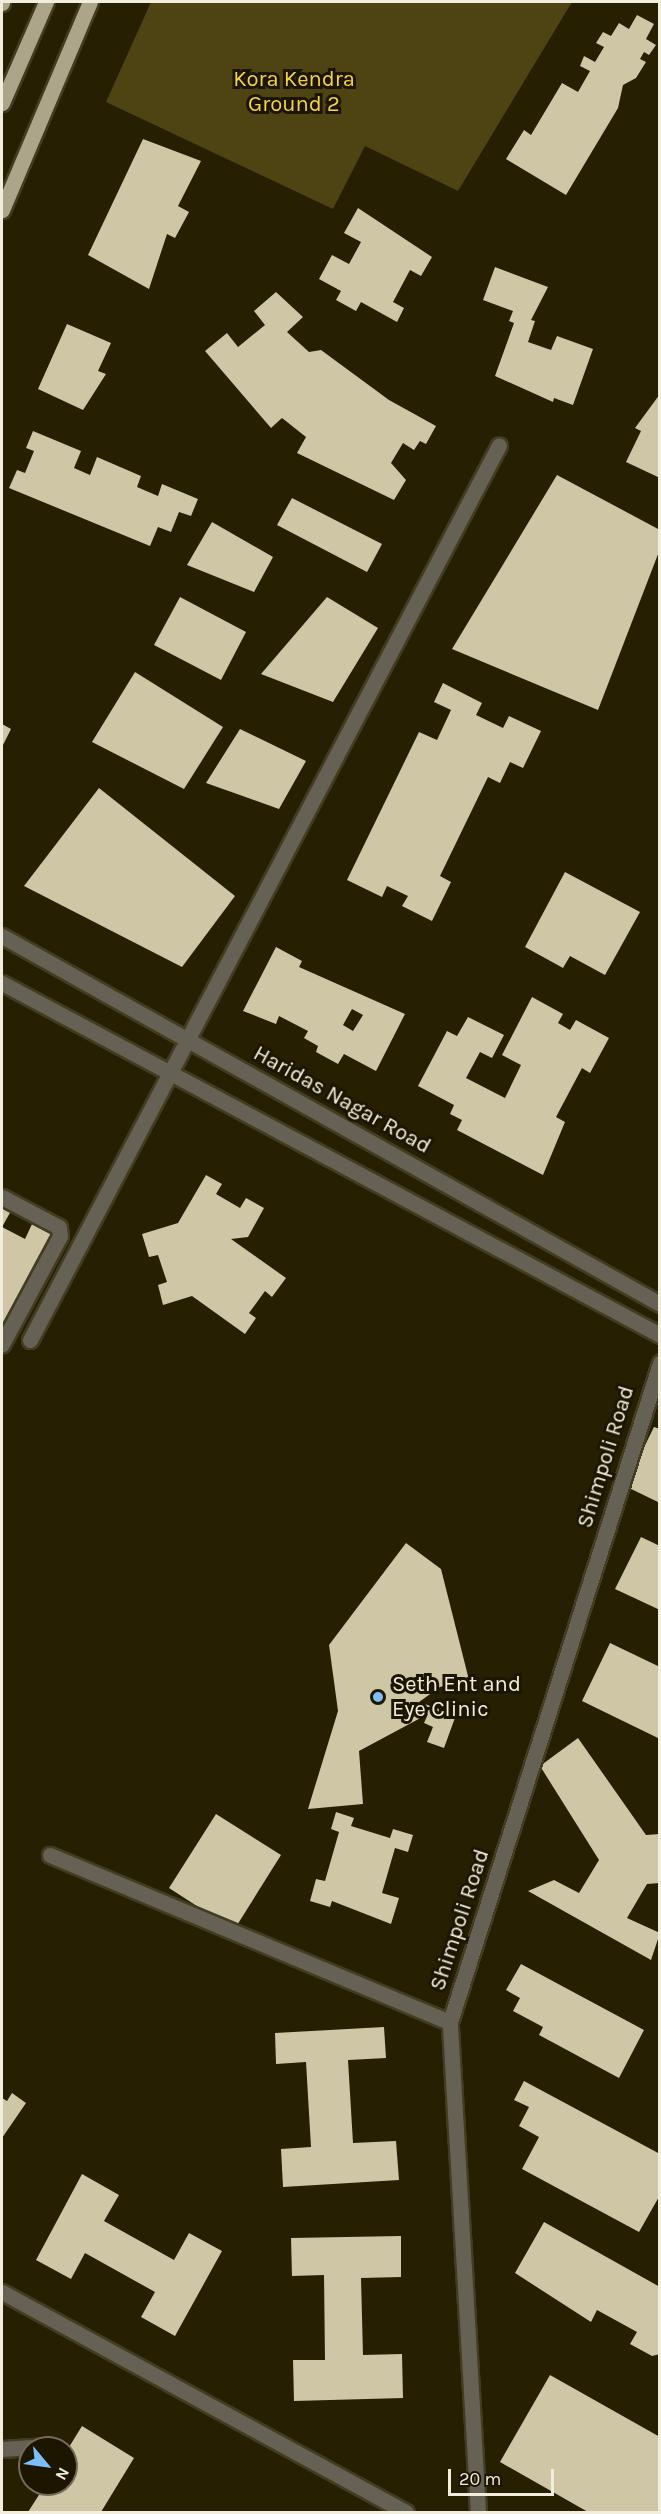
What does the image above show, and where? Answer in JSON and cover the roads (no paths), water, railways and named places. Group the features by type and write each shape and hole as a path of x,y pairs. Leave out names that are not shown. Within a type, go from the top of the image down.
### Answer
{"main road":[{"path":"2,103 46,2"},
{"path":"2,210 90,2"}],"street":[{"path":"30,1340 499,445"},
{"name":"Haridas Nagar Road","path":"2,936 660,1304"},
{"path":"2,983 170,1070 660,1335"},
{"path":"2,1197 59,1227 60,1236 2,1344"},
{"name":"Shimpoli Road","path":"478,2512 450,2022 660,1362"},
{"path":"50,1856 450,2022"},
{"path":"2,2292 406,2512"},
{"path":"2,2449 18,2448"}],"place":[{"name":"Seth Ent and Eye Clinic","path":"378,1697"}],"park label":[{"name":"Kora Kendra Ground 2","path":"294,92"}]}
